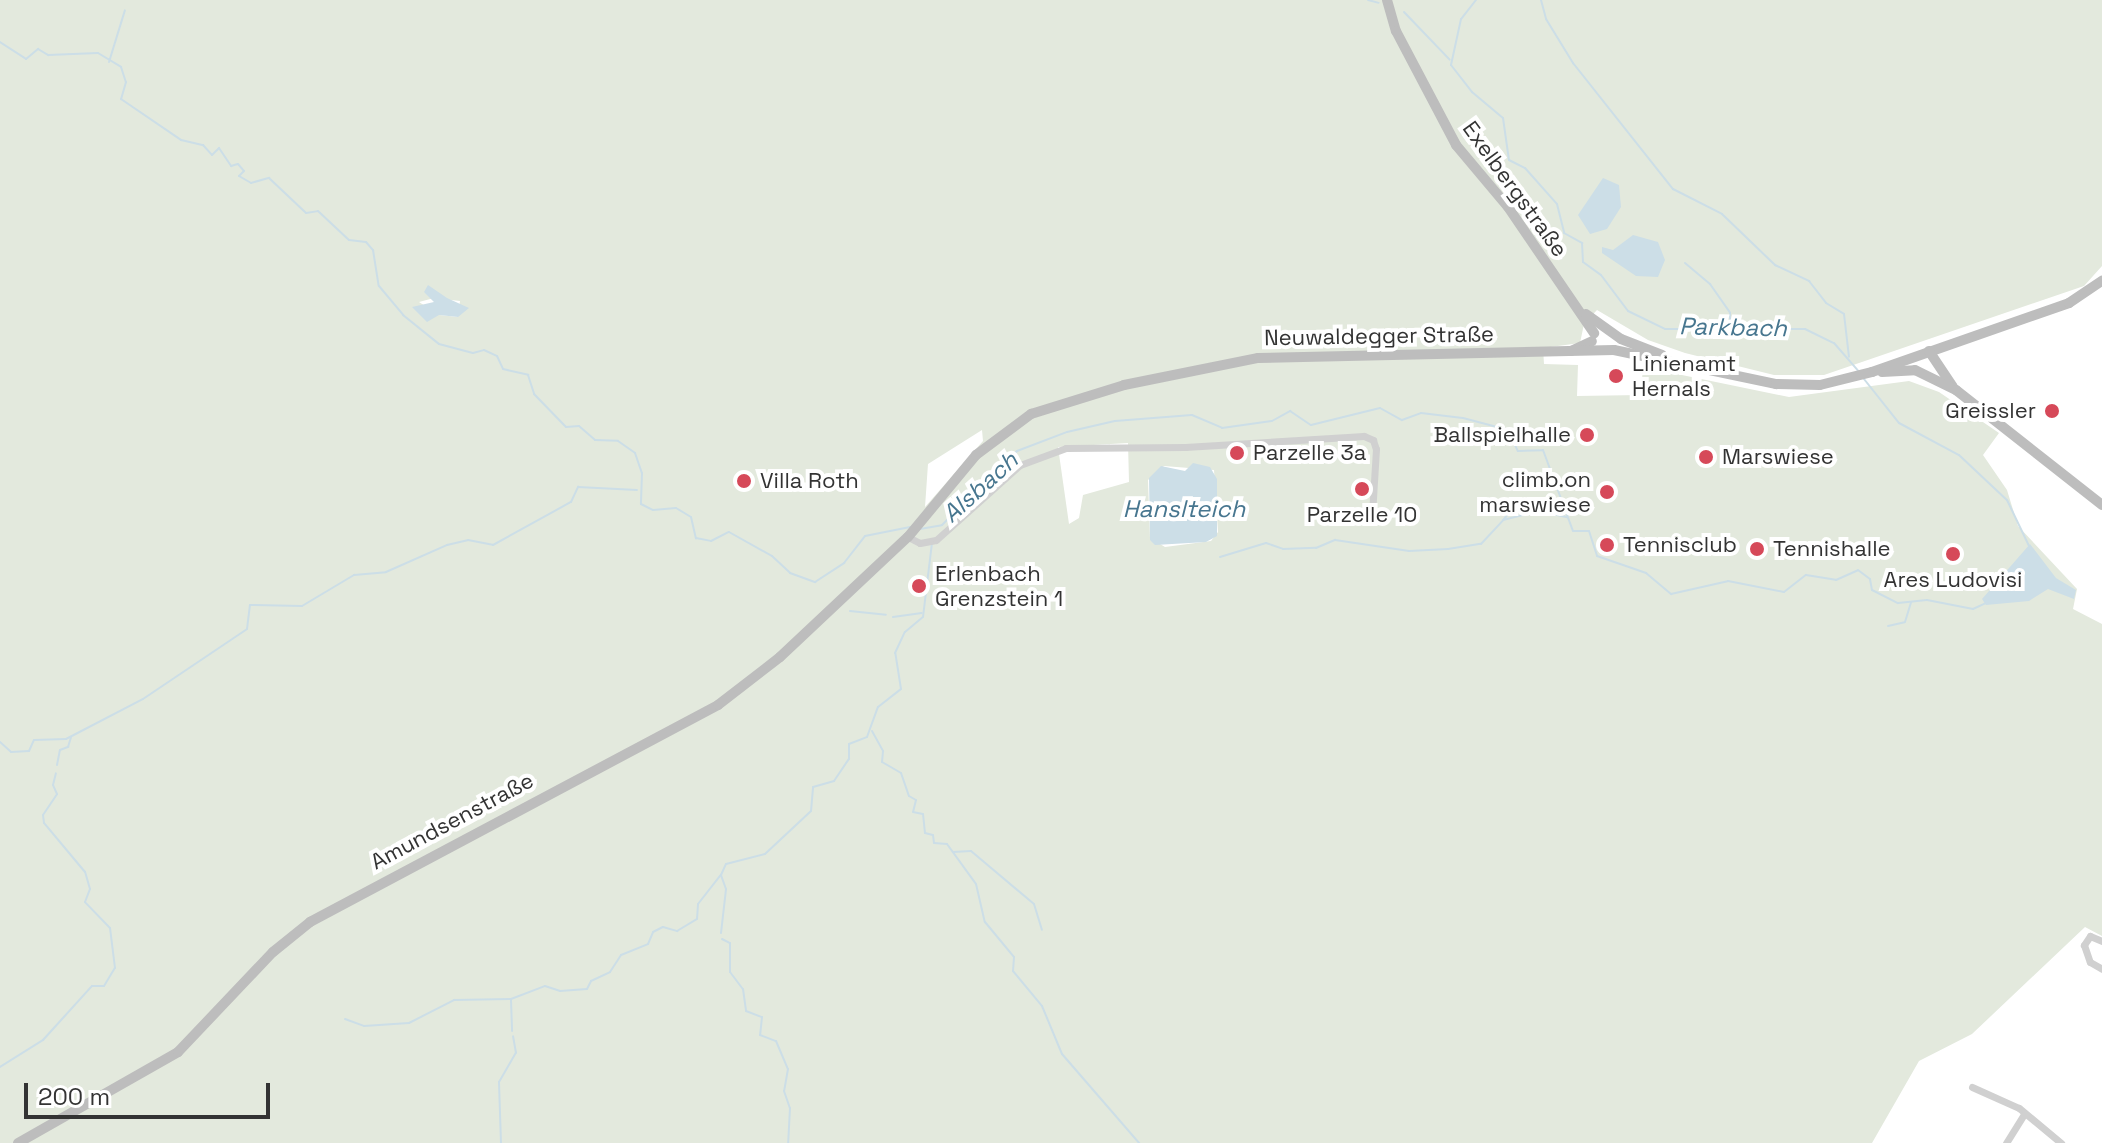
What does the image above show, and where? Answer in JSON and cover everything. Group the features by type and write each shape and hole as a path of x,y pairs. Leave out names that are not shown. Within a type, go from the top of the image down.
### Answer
{"main road":[{"name":"Exelbergstraße","path":"1387,0 1390,12 1456,145 1508,207 1596,334 1618,336"},
{"path":"1682,363 1618,336 1614,350 1797,386 1820,385 1872,372 2069,303 2102,281"},
{"path":"1596,334 1598,352"},
{"name":"Neuwaldegger Straße","path":"1570,351 1596,334"},
{"path":"1872,372 1937,368 1971,336"},
{"name":"Neuwaldegger Straße","path":"909,535 976,455 1015,423 1051,406 1124,385 1277,356 1614,350"},
{"path":"1929,351 1937,368 1956,390 2102,505"},
{"path":"1915,370 1916,356"},
{"name":"Amundsenstraße","path":"18,1143 178,1052 273,952 317,917 718,705 780,657 909,535"}],"street":[{"path":"909,535 926,542 936,540 1020,465 1057,450 1364,436 1373,440 1376,449 1372,514"},
{"path":"2102,941 2090,936 2084,945 2088,956 2102,969"},
{"path":"1972,1087 2024,1114 2061,1143"},
{"path":"2006,1143 2024,1114"}],"shaded area":[{"path":"0,0 2102,0 2102,266 2084,286 1824,375 1774,375 1685,353 1648,340 1597,310 1584,324 1580,343 1543,348 1544,364 1578,365 1577,396 1640,395 1643,370 1648,368 1789,397 1909,381 1939,392 1999,433 1983,455 2007,490 2018,526 2077,589 2073,609 2102,624 2102,936 2085,927 1972,1034 1919,1061 1872,1143 0,1143","holes":["434,298 460,301 458,317 439,315 419,302","982,430 983,441 925,507 928,464","1128,443 1129,482 1083,495 1079,518 1069,524 1058,447","1164,466 1214,470 1218,532 1211,541 1165,547 1150,538 1148,480"]}],"water":[{"path":"1603,178 1619,185 1621,207 1607,229 1590,234 1578,215"},
{"path":"1633,235 1658,242 1665,260 1658,277 1636,276 1602,253 1602,247 1613,250"},
{"path":"428,285 469,308 458,317 439,315 427,322 412,307 434,302 424,292"},
{"name":"Hanslteich","path":"1193,463 1210,467 1217,479 1217,536 1206,542 1155,545 1150,540 1149,478 1161,466 1185,471"},
{"path":"2030,544 2056,578 2076,590 2074,599 2048,589 2029,601 1986,605 1982,599"}],"waterway":[{"path":"1368,0 1379,3"},
{"path":"1476,0 1461,19 1451,65 1472,92 1503,118 1509,160 1525,168 1557,204 1564,233 1582,243 1583,262 1601,275 1628,311 1665,329 1805,329 1834,343 1858,371"},
{"path":"1541,0 1546,19 1573,63 1673,189 1722,214 1775,265 1809,281 1826,303 1844,314 1849,357"},
{"path":"109,62 125,10"},
{"path":"1404,12 1450,60"},
{"name":"Alsbach","path":"0,42 26,59 38,49 48,55 98,53 121,67 126,82 121,99 181,140 203,145 212,155 219,148 231,166 238,164 244,171 239,176 251,183 269,178 306,213 318,211 349,240 366,242 373,250 379,286 403,315 439,344 473,353 484,350 497,356 503,369 528,375 534,394 566,427 579,426 595,440 618,441 635,453 642,473 641,504 653,510 676,508 691,517 696,538 711,541 729,532 772,556 790,573 815,582 844,563 865,536 910,527"},
{"path":"1685,263 1710,284 1730,313 1730,331"},
{"name":"Parkbach","path":"1864,379 1899,423 1959,455 2007,500 2029,546"},
{"name":"Alsbach","path":"920,529 942,525 1017,451 1067,432 1115,421 1192,415 1222,428 1272,421 1290,411 1311,425 1380,408 1402,420 1421,413 1463,418 1508,430 1518,451 1543,450 1573,531 1589,531 1597,556 1646,573 1671,594 1728,581 1784,592 1806,575 1836,580 1858,570 1870,579 1872,590 1898,603 1927,600 1973,609 1986,603"},
{"path":"0,742 11,752 29,751 34,740 66,739 143,699 247,629 250,605 302,606 354,575 386,572 447,545 468,540 493,545 571,502 578,487 637,490"},
{"path":"1504,519 1515,506 1538,511"},
{"path":"1220,557 1266,543 1283,549 1316,548 1335,540 1409,551 1448,549 1481,544 1503,520 1538,511 1567,517"},
{"path":"721,933 726,889 721,875 726,864 765,854 811,811 813,787 834,781 849,759 849,744 867,737 878,707 901,689 895,653 905,632 923,617 932,543"},
{"path":"1888,626 1905,622 1911,602"},
{"path":"850,611 886,615"},
{"path":"893,617 922,613"},
{"path":"872,731 883,751 882,762 901,773 909,796 916,800 913,812 923,814 925,833 933,835 934,843 947,844 976,884 985,922 1014,957 1013,971 1042,1006 1062,1054 1139,1143"},
{"path":"57,765 60,750 68,747 71,737"},
{"path":"0,1067 43,1040 92,986 104,986 115,968 110,928 85,902 90,889 85,872 44,823 43,815 57,794 53,785 56,773"},
{"path":"953,852 971,851 1034,904 1042,930"},
{"path":"345,1019 364,1026 409,1023 454,1000 511,999 545,986 560,991 587,989 591,981 610,972 621,955 648,944 653,932 663,927 677,931 697,919 698,904 720,876"},
{"path":"722,939 730,943 730,972 743,989 746,1011 762,1017 760,1035 776,1041 788,1069 784,1091 790,1108 788,1143"},
{"path":"511,1000 512,1031"},
{"path":"501,1143 499,1082 516,1053 513,1036"}],"place":[{"name":"Linienamt Hernals","path":"1616,376"},
{"name":"Greissler","path":"2052,411"},
{"name":"Ballspielhalle","path":"1587,435"},
{"name":"Parzelle 3a","path":"1237,453"},
{"name":"Marswiese","path":"1706,457"},
{"name":"Villa Roth","path":"744,481"},
{"name":"Parzelle 10","path":"1362,489"},
{"name":"climb.on marswiese","path":"1607,492"},
{"name":"Tennisclub","path":"1607,545"},
{"name":"Tennishalle","path":"1757,549"},
{"name":"Ares Ludovisi","path":"1953,554"},
{"name":"Erlenbach Grenzstein 1","path":"919,586"}]}
